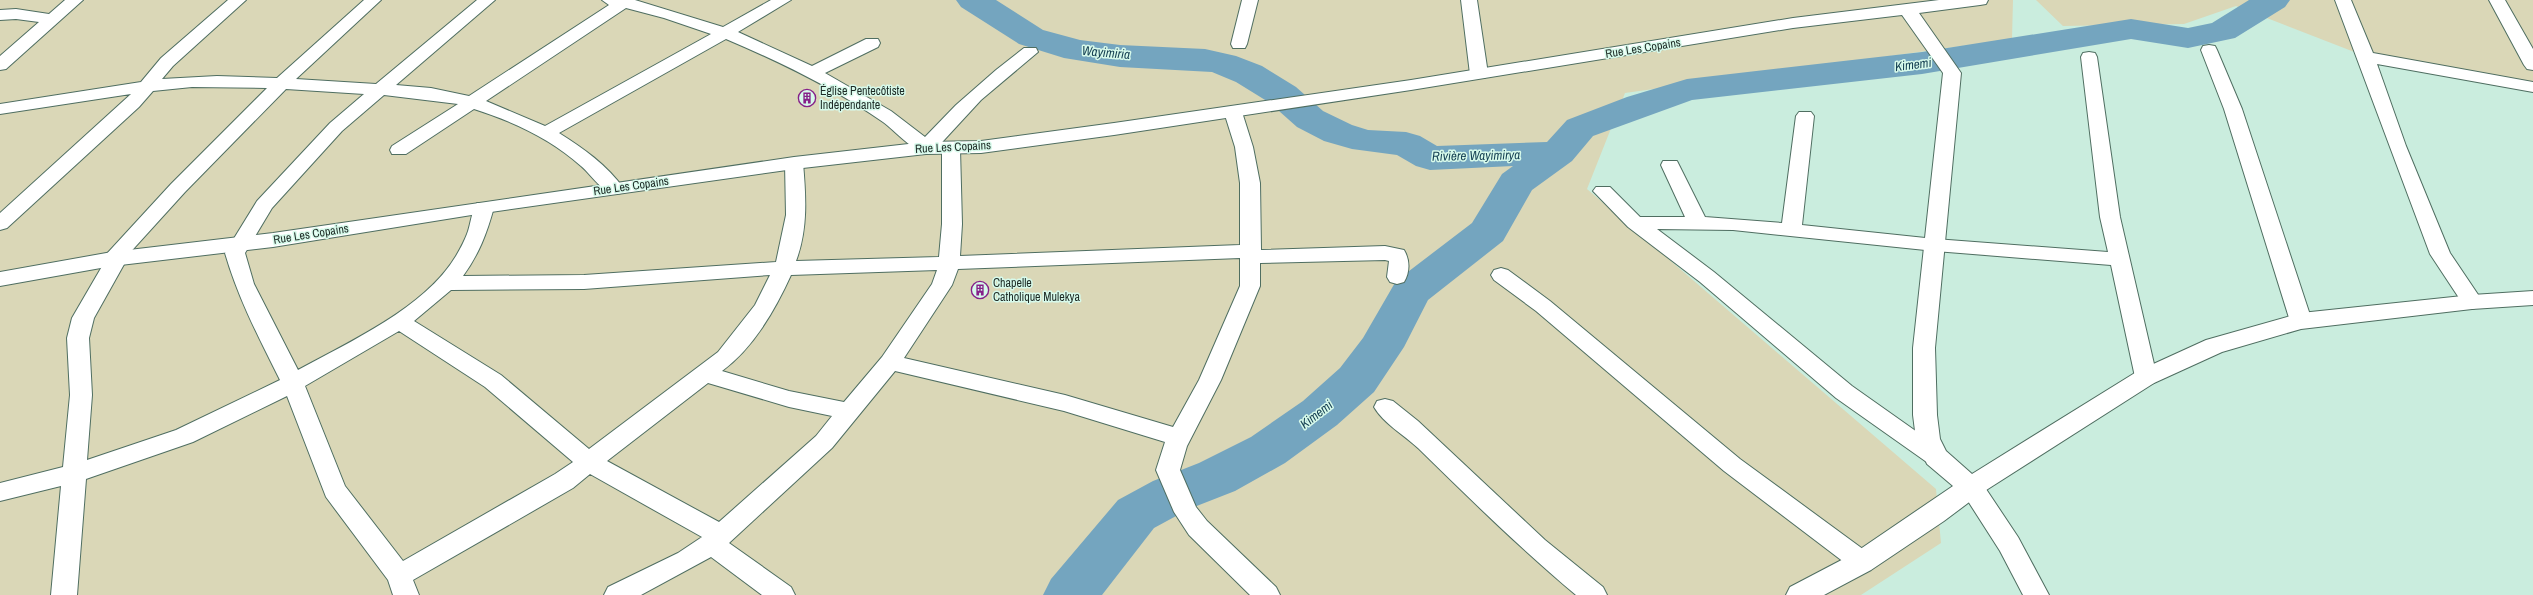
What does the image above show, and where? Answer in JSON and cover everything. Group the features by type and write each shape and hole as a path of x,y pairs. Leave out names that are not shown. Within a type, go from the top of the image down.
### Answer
{"street":[{"path":"0,65 50,19 74,0"},
{"path":"0,224 133,103 144,87 167,62 238,0"},
{"path":"64,595 73,474 81,395 78,338 83,318 115,259 178,188 282,83 373,0"},
{"path":"488,0 336,127 264,205 235,253 244,284 259,318 293,383 335,490 403,586 520,508 564,481 706,374 726,357 745,336 775,291 784,268 796,214 794,163"},
{"path":"546,133 783,0"},
{"path":"1239,44 1250,0"},
{"path":"1469,0 1479,74"},
{"name":"Rue Les Copains","path":"0,279 115,259 239,245 484,207 794,163 926,148 950,149 981,147 1233,112 1793,23 1980,0"},
{"path":"2343,0 2366,56 2397,146 2440,254 2472,302"},
{"path":"2497,0 2533,65"},
{"path":"400,150 620,1 726,32 812,73 879,110 910,131 926,148 949,120 984,86 1030,52"},
{"path":"1906,8 1937,48 1952,74 1924,348 1925,415 1928,439 1936,457"},
{"path":"0,14 16,14 50,19"},
{"path":"812,73 872,43"},
{"path":"2209,50 2233,109 2302,322"},
{"path":"2366,56 2533,86"},
{"path":"2089,57 2110,217 2146,377"},
{"path":"0,109 144,87 189,82 282,83 433,94 473,102 546,133 591,163 606,177 614,189"},
{"path":"1233,112 1244,147 1250,182 1250,286 1210,380 1175,446 1168,470 1186,512 1198,528 1267,595"},
{"path":"1791,230 1805,116"},
{"path":"617,595 687,560 716,540 824,442 851,412 890,362 942,285 949,265 952,224 950,149"},
{"path":"1670,165 1698,224"},
{"path":"1603,192 1635,223 1707,277 1844,392 1936,457 1971,487 2008,544 2036,595"},
{"path":"0,492 73,474 202,428 259,402 400,322 434,296 446,283 470,247 481,224 484,207"},
{"path":"1635,223 1698,224 1791,230 1935,245 2119,259"},
{"path":"446,283 582,282 784,268 949,265 1084,258 1143,258 1251,254 1385,253 1397,255 1399,261 1397,277"},
{"path":"1502,275 1544,306 1732,465 1862,562"},
{"path":"1800,595 1862,562 1935,514 1971,487 2146,377 2214,346 2302,322 2472,302 2533,298"},
{"path":"400,322 494,381 589,462 716,540 782,595"},
{"path":"890,362 1065,403 1180,438"},
{"path":"706,374 789,399 851,412"},
{"path":"1385,407 1410,427 1536,547 1594,595"}],"shaded area":[{"path":"0,0 2013,0 2012,39 1625,93 1587,189 1936,489 1941,543 1861,595 0,595"},
{"path":"2036,0 2533,0 2533,83 2362,55 2236,6 2184,24 2063,26"}],"waterway":[{"name":"Rivière Wayimirya","path":"973,0 1031,37 1077,50 1120,56 1205,60 1223,64 1249,74 1283,95 1310,119 1338,133 1366,141 1406,144 1430,158 1558,153"},
{"name":"Kimemi","path":"1558,153 1580,128 1640,105 1687,90 1922,63 2131,29 2188,38 2223,31 2273,0"},
{"name":"Kimemi","path":"1070,595 1136,514 1171,495 1217,477 1268,450 1320,413 1357,380 1381,347 1411,291 1488,232 1516,183 1558,153"}],"place":[{"name":"Église Pentecôtiste Indépendante","path":"807,98"},
{"name":"Chapelle Catholique Mulekya","path":"980,290"}],"water label":[{"name":"Wayimiria","path":"1106,52"}]}
